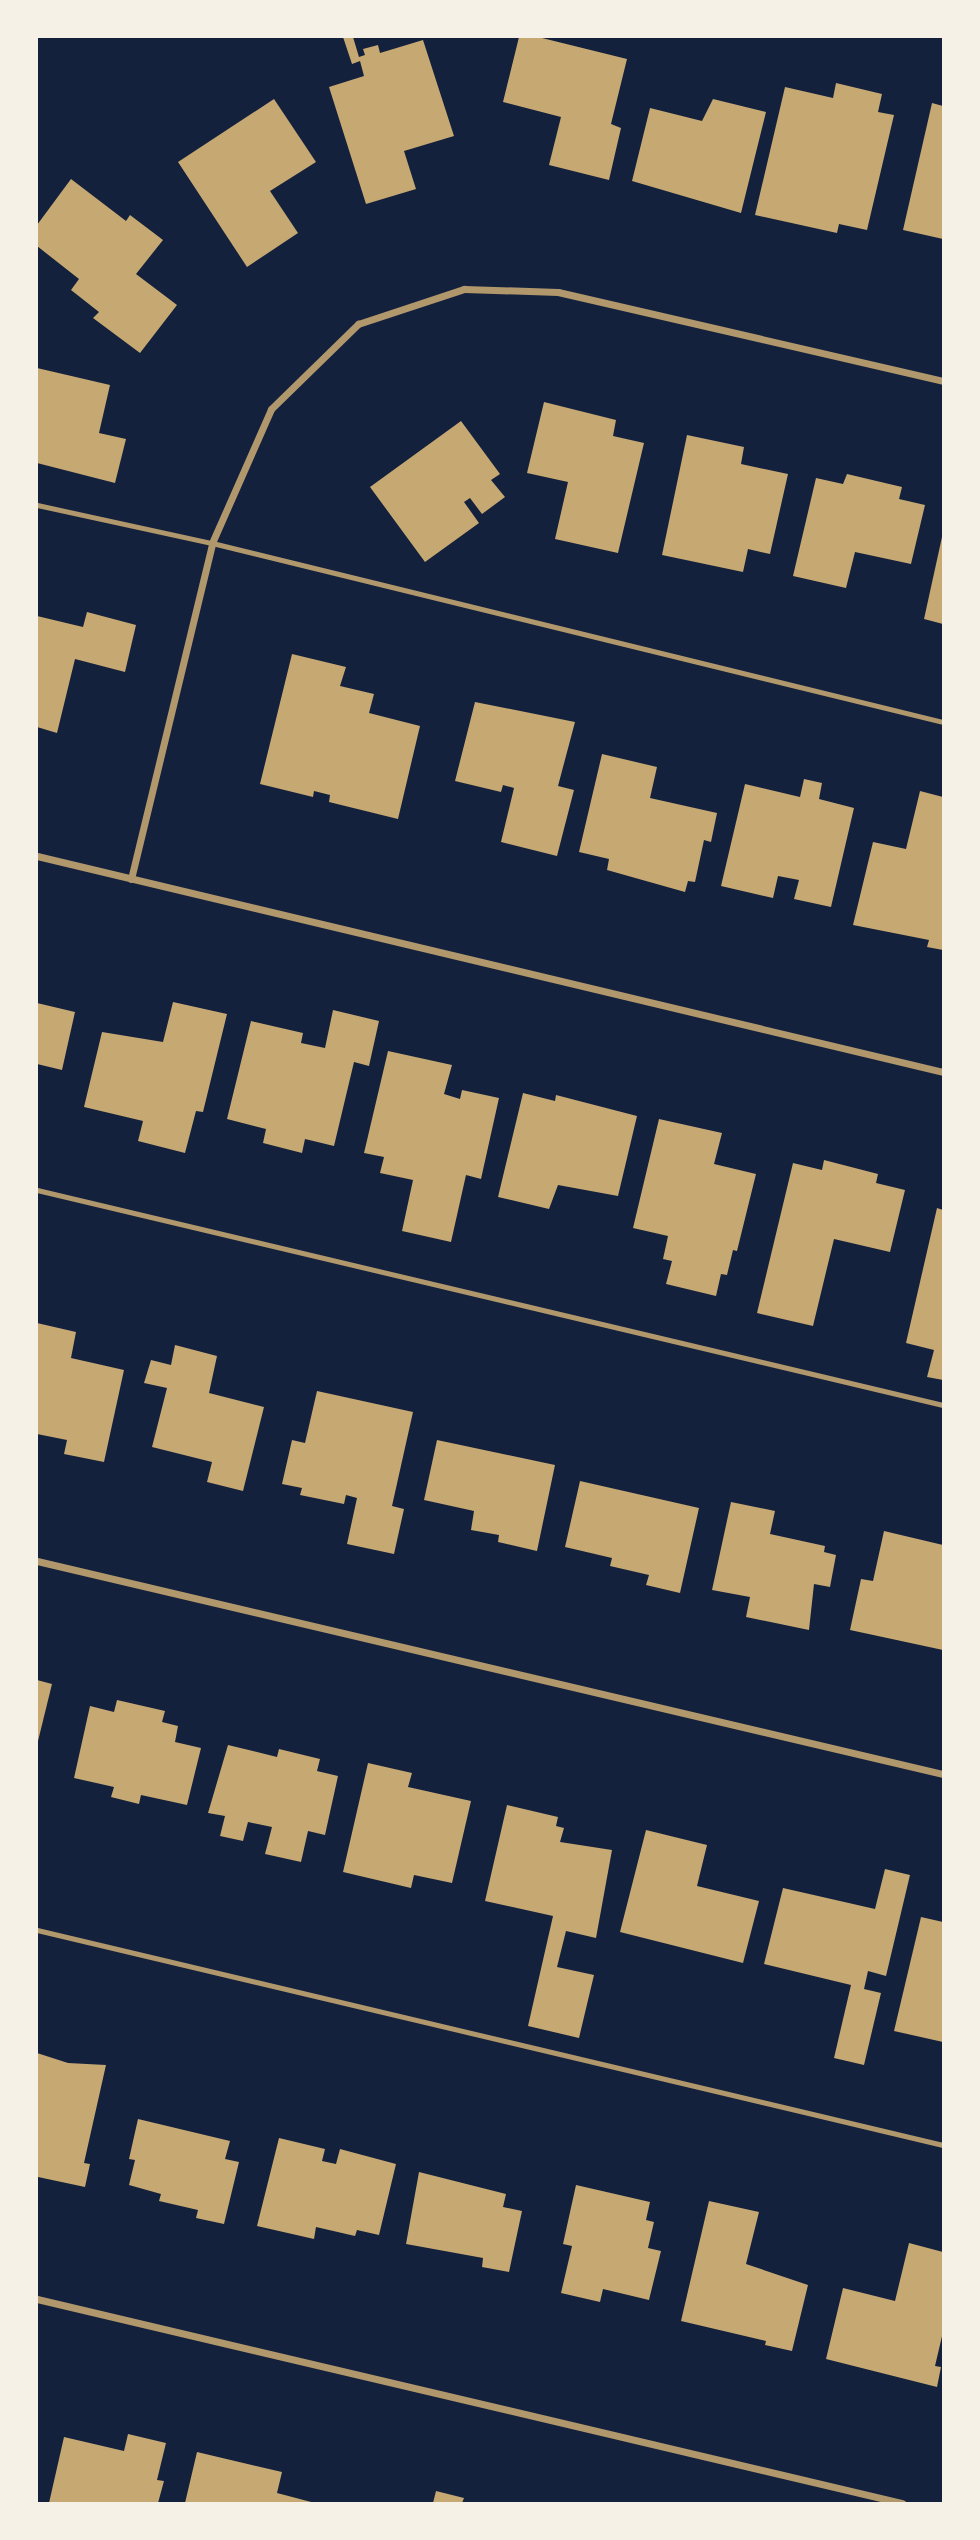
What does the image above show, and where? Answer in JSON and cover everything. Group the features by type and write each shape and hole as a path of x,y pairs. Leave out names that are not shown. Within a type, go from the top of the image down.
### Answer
{"street":[{"path":"131,879 212,543 271,410 358,324 464,289 558,292 943,382"},
{"path":"37,856 943,1072"},
{"path":"37,1561 943,1774"},
{"path":"37,2299 902,2503"}],"lane":[{"path":"37,505 212,543 943,722"},
{"path":"37,1190 943,1405"},
{"path":"37,1930 943,2145"}],"building":[{"path":"343,37 353,37 359,57 365,55 363,49 378,45 380,53 423,40 454,136 404,151 416,189 366,204 329,87 364,76 360,61 352,64"},
{"path":"519,37 538,37 627,59 611,124 621,128 609,180 549,165 561,117 503,102"},
{"path":"836,83 882,94 878,112 894,115 867,230 839,224 837,233 755,215 785,87 833,98"},
{"path":"274,99 316,162 270,191 298,233 247,267 178,162"},
{"path":"713,99 766,112 741,213 632,181 650,108 702,121"},
{"path":"932,103 943,106 943,239 903,230"},
{"path":"71,179 126,221 130,215 163,240 136,274 177,305 140,353 93,318 99,312 71,290 79,279 37,246 37,225"},
{"path":"37,368 110,385 99,433 126,439 115,483 37,463"},
{"path":"544,402 616,420 613,436 644,443 618,553 555,539 568,482 527,473"},
{"path":"461,421 500,474 491,480 505,497 482,514 470,498 464,502 479,523 425,562 370,487"},
{"path":"687,435 744,447 741,464 788,474 770,554 748,549 743,572 662,555"},
{"path":"847,474 902,487 899,499 925,505 911,564 855,552 846,588 793,576 816,478 843,484"},
{"path":"943,537 943,624 924,619"},
{"path":"87,612 136,625 125,672 75,659 57,733 37,727 37,616 83,627"},
{"path":"292,654 346,667 340,686 374,694 369,713 420,726 398,819 329,802 330,795 314,791 313,797 260,784"},
{"path":"475,702 575,722 558,786 574,790 557,856 501,842 514,788 503,785 501,792 455,781"},
{"path":"602,754 657,767 650,798 717,813 711,842 704,840 695,882 688,881 685,892 607,870 609,859 579,852"},
{"path":"804,779 822,783 819,799 854,808 831,907 794,899 799,880 778,876 773,898 721,886 745,784 800,797"},
{"path":"920,791 943,797 943,950 927,947 929,940 853,925 873,842 906,849"},
{"path":"173,1002 227,1014 203,1112 196,1111 185,1153 138,1141 143,1121 84,1107 102,1032 163,1042"},
{"path":"37,1003 75,1012 62,1070 37,1064"},
{"path":"333,1010 379,1021 369,1066 354,1062 334,1146 305,1139 302,1153 263,1143 266,1129 227,1119 251,1021 303,1033 301,1043 325,1048"},
{"path":"388,1051 452,1065 444,1094 460,1099 462,1090 499,1098 481,1179 466,1175 451,1242 402,1231 413,1180 380,1173 384,1157 364,1153"},
{"path":"523,1093 555,1101 556,1095 637,1116 618,1196 558,1185 549,1209 498,1197"},
{"path":"659,1119 722,1133 714,1164 756,1174 737,1251 733,1250 727,1275 721,1274 716,1296 666,1284 672,1261 663,1259 668,1236 633,1228"},
{"path":"824,1160 878,1174 876,1183 905,1190 890,1252 834,1239 813,1326 757,1313 793,1163 822,1170"},
{"path":"937,1208 943,1210 943,1380 927,1377 934,1350 906,1343"},
{"path":"37,1323 76,1332 71,1358 124,1370 104,1462 64,1454 67,1440 37,1434"},
{"path":"175,1345 217,1356 209,1393 264,1407 243,1491 207,1482 212,1462 152,1447 167,1388 144,1383 151,1360 171,1365"},
{"path":"317,1391 413,1412 392,1506 404,1509 394,1554 347,1544 357,1498 346,1495 344,1504 300,1495 302,1488 282,1484 292,1440 305,1443"},
{"path":"437,1440 555,1465 537,1551 498,1542 499,1535 471,1530 474,1511 424,1500"},
{"path":"580,1481 699,1508 680,1593 646,1585 649,1575 610,1566 612,1558 565,1547"},
{"path":"731,1502 775,1511 770,1534 825,1546 824,1552 836,1555 830,1587 814,1584 809,1630 746,1617 750,1597 712,1590"},
{"path":"884,1531 943,1545 943,1650 850,1630 861,1579 873,1581"},
{"path":"37,1680 52,1684 38,1741 37,1741"},
{"path":"117,1700 165,1711 162,1722 178,1726 175,1742 201,1748 187,1805 141,1795 139,1804 111,1797 114,1787 74,1778 90,1706 114,1712"},
{"path":"228,1745 277,1757 279,1749 320,1759 317,1771 338,1776 325,1835 308,1831 301,1862 265,1854 272,1827 248,1822 243,1841 220,1836 225,1816 208,1813"},
{"path":"368,1763 412,1773 408,1787 471,1801 452,1883 414,1875 411,1888 343,1872"},
{"path":"507,1805 558,1817 556,1826 564,1828 560,1842 612,1850 596,1938 566,1931 557,1967 594,1975 579,2038 528,2026 553,1916 485,1901"},
{"path":"646,1830 707,1845 697,1886 759,1901 743,1963 620,1932"},
{"path":"885,1869 910,1875 886,1976 868,1971 864,1989 881,1993 864,2065 834,2058 851,1985 764,1964 783,1888 875,1909"},
{"path":"921,1917 943,1922 943,2042 894,2031"},
{"path":"37,2053 68,2063 106,2065 84,2163 90,2164 85,2187 38,2177"},
{"path":"138,2119 230,2141 225,2159 239,2162 224,2224 196,2218 198,2210 159,2201 161,2194 129,2185 135,2160 129,2159"},
{"path":"279,2138 325,2149 322,2161 336,2164 340,2149 396,2164 379,2235 357,2230 355,2236 316,2227 314,2239 257,2226"},
{"path":"419,2172 506,2194 503,2207 522,2211 509,2272 482,2267 483,2258 406,2244"},
{"path":"576,2185 650,2202 646,2220 654,2222 648,2248 661,2251 649,2300 603,2289 600,2302 561,2293 572,2246 563,2244"},
{"path":"709,2201 759,2212 746,2264 808,2285 792,2351 765,2345 766,2341 681,2321"},
{"path":"909,2243 943,2252 943,2332 935,2366 941,2367 937,2387 826,2359 843,2288 895,2301"},
{"path":"128,2434 166,2443 157,2480 164,2481 158,2503 49,2503 64,2437 124,2451"},
{"path":"197,2452 282,2472 277,2493 315,2503 185,2503"},
{"path":"436,2491 464,2498 462,2503 433,2503"}]}
